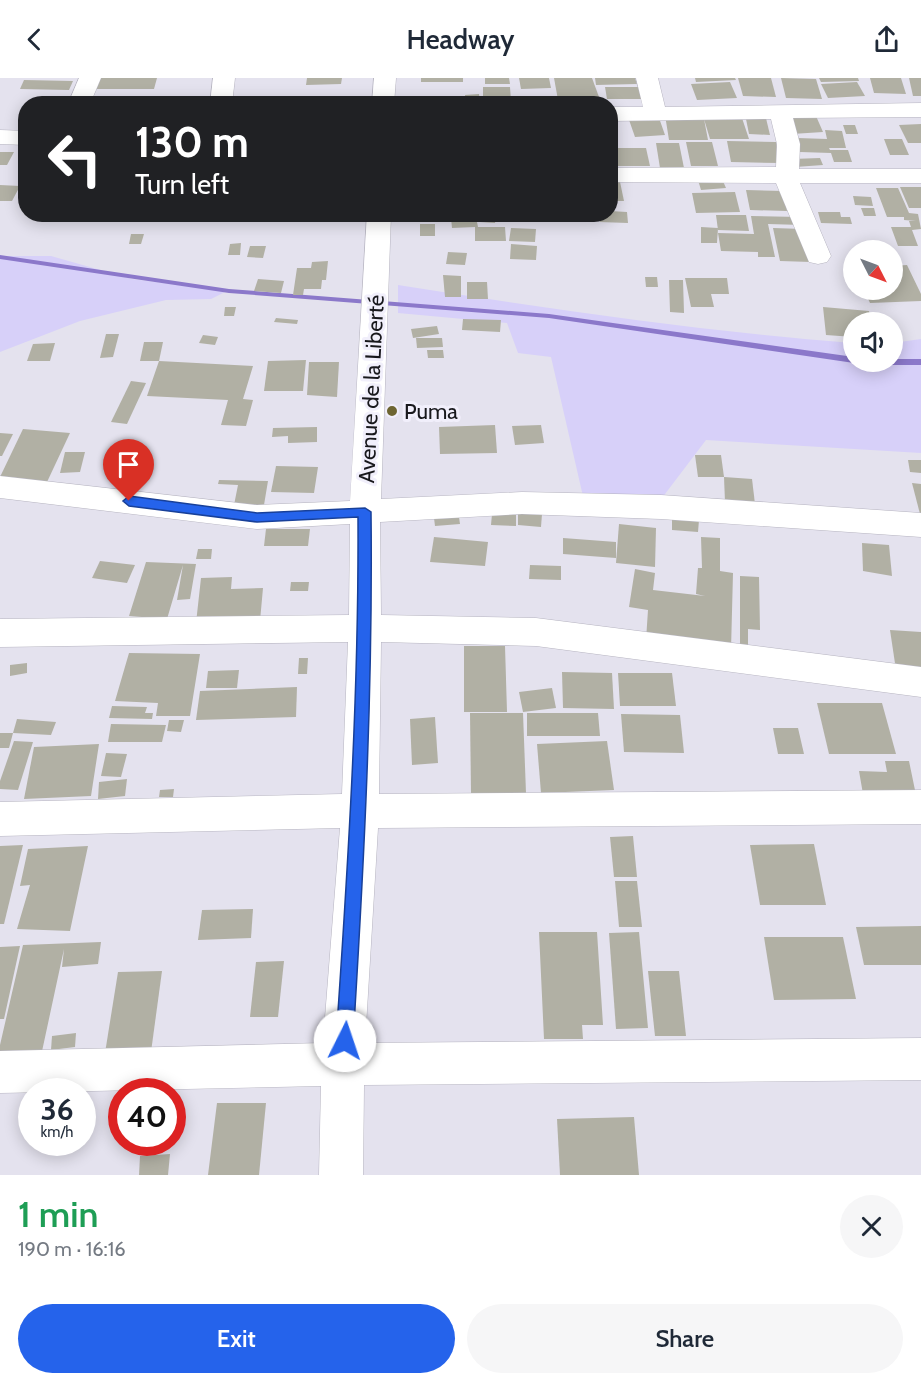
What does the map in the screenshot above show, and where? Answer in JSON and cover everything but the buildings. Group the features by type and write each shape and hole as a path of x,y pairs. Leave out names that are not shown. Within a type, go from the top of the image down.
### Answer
{"street":[{"path":"82,96 90,78"},
{"path":"223,96 224,78"},
{"path":"384,96 385,78"},
{"path":"647,78 655,113"},
{"path":"618,114 921,110"},
{"path":"780,112 788,135 790,164 785,175 818,256"},
{"path":"0,137 18,138"},
{"path":"618,175 921,176"},
{"name":"Avenue de la Liberté","path":"341,1175 343,1064 360,811 365,628 365,512 379,222"},
{"path":"0,487 257,517 522,503 661,507 921,525"},
{"path":"0,633 365,628 486,629 536,632 921,682"},
{"path":"0,819 360,811 921,807"},
{"path":"0,1072 343,1064 921,1059"}],"shaded area":[{"path":"0,256 51,256 132,279 227,291 211,299 166,300 80,321 0,352"},
{"path":"398,285 625,318 843,342 843,372 903,372 903,342 921,339 921,453 706,440 662,498 585,505 551,357 518,353 507,323 398,313"}],"waterway":[{"path":"0,257 229,291 549,316 843,358"},
{"path":"903,362 921,362"}],"place":[{"name":"Puma","path":"392,411"}],"route":[{"path":"129,501 257,517 365,512 365,628 360,811 345,1041"}]}
